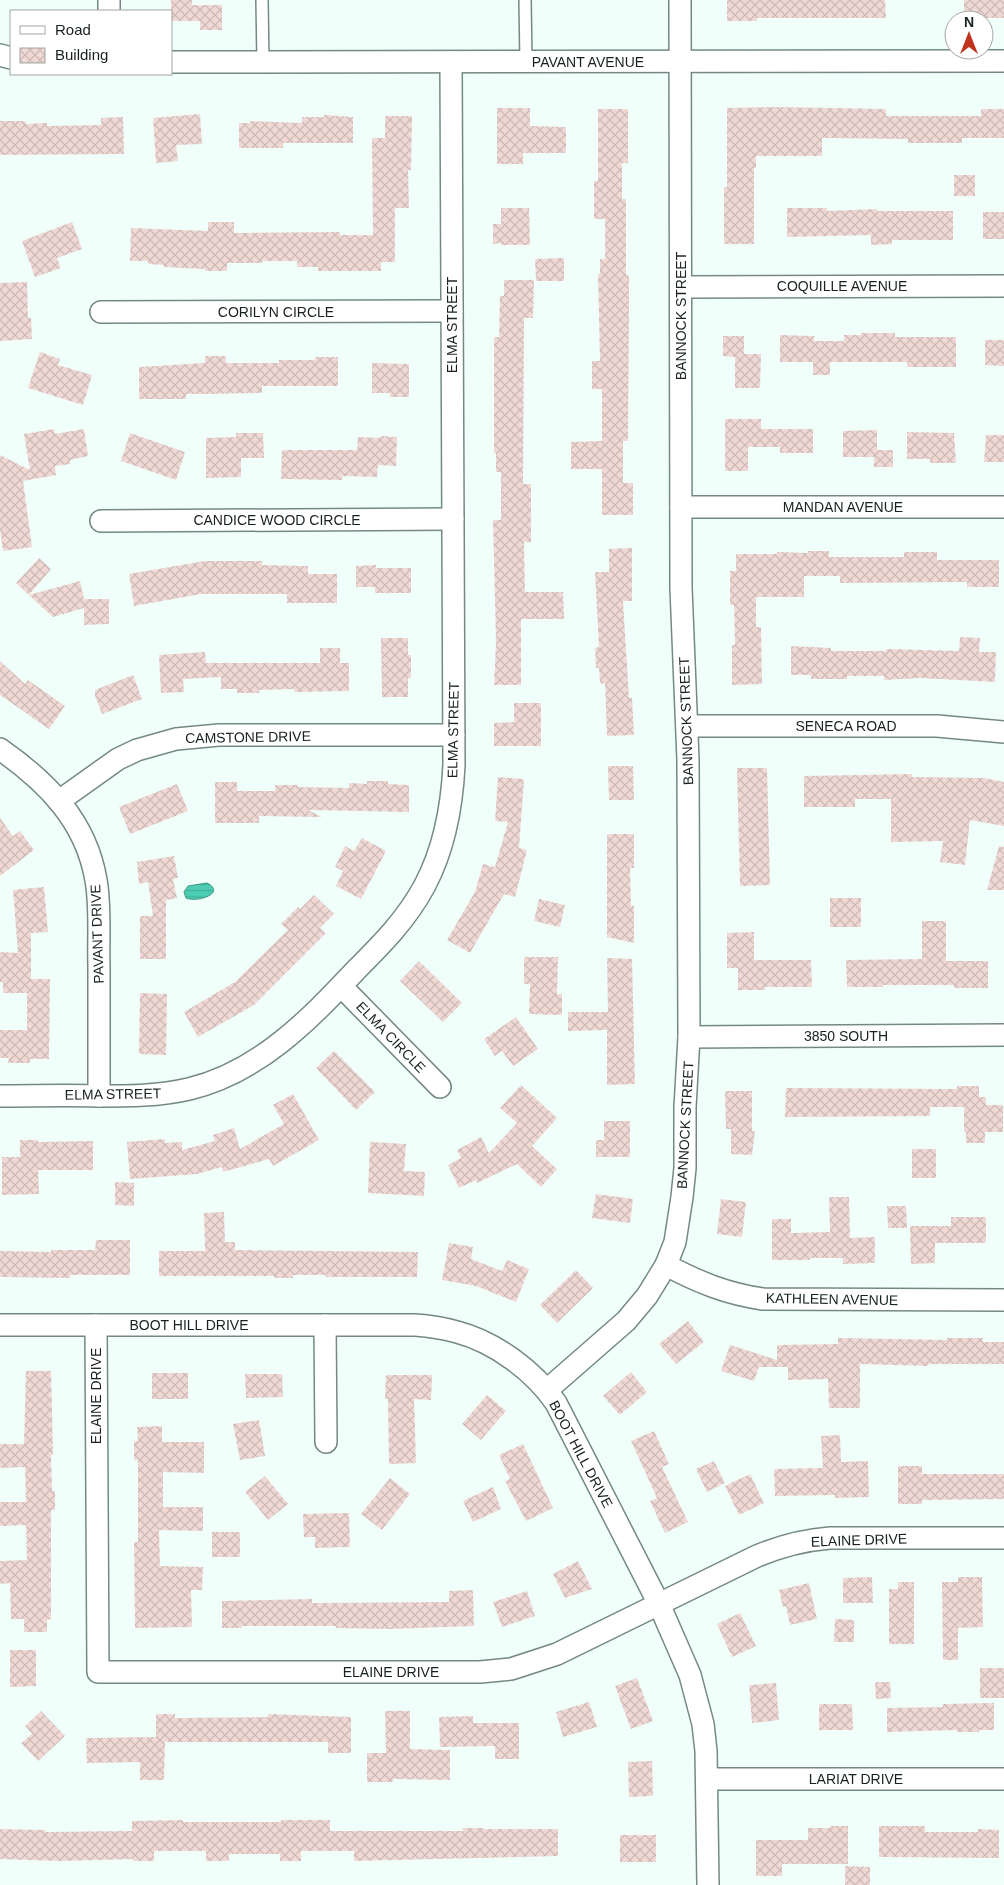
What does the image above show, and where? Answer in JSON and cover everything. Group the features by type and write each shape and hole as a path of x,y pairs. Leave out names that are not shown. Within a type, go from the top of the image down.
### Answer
{"street":[{"name":"BANNOCK STREET","path":"547,1390 626,1321 647,1296 666,1265 675,1242 685,1168 685,1107 689,1037 687,726 682,612 681,507 680,0"},
{"name":"PAVANT AVENUE","path":"172,62 1004,61"},
{"name":"ELMA STREET","path":"0,1096 133,1096 169,1093 189,1089 251,1064 289,1036 342,986 401,923 431,872 444,834 451,799 454,765 451,62"},
{"name":"COQUILLE AVENUE","path":"681,287 1004,286"},
{"name":"CORILYN CIRCLE","path":"101,312 452,311"},
{"name":"MANDAN AVENUE","path":"681,507 1004,507"},
{"name":"CANDICE WOOD CIRCLE","path":"101,520 453,519"},
{"name":"SENECA ROAD","path":"687,726 937,726 1004,732"},
{"name":"CAMSTONE DRIVE","path":"59,801 118,759 137,750 176,739 218,735 454,735"},
{"name":"PAVANT DRIVE","path":"0,750 40,779 59,801 86,845 96,880 98,911 99,1096"},
{"name":"ELMA CIRCLE","path":"342,986 440,1088"},
{"name":"3850 SOUTH","path":"689,1037 1004,1035"},
{"name":"KATHLEEN AVENUE","path":"666,1265 706,1285 725,1292 763,1299 1004,1300"},
{"path":"325,1324 326,1442"},
{"name":"BOOT HILL DRIVE","path":"0,1325 415,1325 459,1332 496,1349 514,1361 547,1390 568,1426 659,1604 681,1652 698,1699 703,1724 708,1779 708,1885"},
{"name":"ELAINE DRIVE","path":"96,1325 98,1672 495,1671 526,1665 557,1654 757,1556 785,1545 830,1538 1004,1538"},
{"name":"LARIAT DRIVE","path":"708,1779 1004,1779"}],"lane":[{"path":"262,0 263,62"},
{"path":"525,0 526,62"}],"shaded area":[{"path":"207,883 214,890 208,896 197,899 186,898 184,892 188,886"}],"building":[{"path":"171,0 192,0 192,5 222,5 222,30 200,30 200,21 172,21"},
{"path":"727,0 885,0 886,18 757,18 757,21 727,21"},
{"path":"964,0 1004,0 1004,18 994,18 994,10 964,10"},
{"path":"497,108 530,108 530,126 566,127 566,153 523,153 523,164 497,164"},
{"path":"727,108 886,109 886,116 981,116 981,109 1004,109 1004,138 962,138 962,143 908,143 908,139 822,138 822,156 756,156 756,168 754,168 754,244 724,244 724,187 727,187"},
{"path":"598,109 628,109 628,163 622,163 622,199 626,199 626,275 629,275 628,441 623,441 623,483 633,483 633,515 602,515 602,469 571,469 571,442 602,441 602,389 592,389 592,361 600,361 598,274 600,274 600,259 605,259 605,219 594,219 594,181 598,181"},
{"path":"200,114 202,144 176,145 178,161 156,163 153,118"},
{"path":"324,115 353,117 353,143 283,143 283,148 239,148 239,123 250,123 250,121 302,123 302,117 324,117"},
{"path":"385,116 412,116 411,170 408,170 409,208 395,208 395,262 381,262 381,271 318,271 318,267 297,267 297,261 262,261 262,263 227,263 227,271 205,271 205,269 164,267 164,265 148,264 148,261 130,261 131,228 208,231 208,222 234,222 234,233 340,232 340,235 373,235 372,138 385,138"},
{"path":"123,117 124,154 0,155 0,121 25,121 26,124 47,123 47,126 101,125 101,118"},
{"path":"954,175 975,175 975,196 954,196"},
{"path":"501,208 529,208 530,245 493,244 493,224 501,224"},
{"path":"787,208 827,208 827,211 877,209 877,211 953,211 953,240 892,240 892,244 871,245 871,235 787,237"},
{"path":"983,212 1004,212 1004,239 983,239"},
{"path":"72,222 82,249 57,258 61,268 35,277 22,241"},
{"path":"564,258 564,281 536,281 535,259"},
{"path":"504,280 534,280 533,318 524,318 523,484 531,484 531,542 524,542 525,592 563,592 564,619 521,619 521,685 494,685 496,642 493,520 501,520 501,472 496,472 496,453 494,453 494,337 499,337 500,296 504,296"},
{"path":"27,282 28,318 31,318 32,339 0,341 0,283"},
{"path":"861,333 895,333 895,337 956,337 956,367 907,367 907,362 830,362 830,375 813,375 813,362 780,362 780,335 814,336 814,341 844,341 844,335 861,335"},
{"path":"723,336 744,336 744,354 761,354 760,388 735,388 735,357 723,356"},
{"path":"985,340 1004,340 1004,366 985,365"},
{"path":"40,352 60,359 58,365 92,375 83,405 28,388"},
{"path":"205,356 226,356 226,363 279,363 279,360 315,360 315,357 338,357 338,386 262,386 262,393 186,394 186,399 139,399 139,367 205,363"},
{"path":"372,363 409,364 409,397 390,397 390,393 372,393"},
{"path":"725,419 761,419 761,429 813,429 813,453 780,453 780,447 748,447 748,471 725,471"},
{"path":"54,429 55,434 84,429 88,456 70,460 70,464 55,466 56,475 23,481 32,547 3,551 0,529 0,455 30,470 24,434"},
{"path":"877,430 877,450 893,450 893,467 874,467 874,457 843,457 843,431"},
{"path":"907,432 954,433 956,463 930,463 930,459 907,459"},
{"path":"130,433 185,452 176,480 121,461"},
{"path":"236,433 263,433 264,458 241,458 241,477 206,478 206,438 236,437"},
{"path":"986,435 1004,435 1004,462 984,462"},
{"path":"381,436 397,437 396,466 378,465 377,477 342,476 342,480 281,479 282,450 357,450 358,437 380,438"},
{"path":"632,548 632,601 623,601 629,698 632,698 634,735 607,736 605,683 600,684 599,668 596,668 595,648 599,647 595,572 609,572 609,549"},
{"path":"808,551 829,551 829,557 904,557 904,552 937,552 937,560 999,560 999,587 967,587 967,582 840,583 840,576 804,576 804,597 756,597 756,627 761,627 762,684 732,685 732,645 735,645 734,605 730,605 730,571 736,571 736,554 808,553"},
{"path":"39,558 51,569 29,595 16,583"},
{"path":"205,561 262,561 262,565 308,566 308,574 337,574 337,603 287,603 287,594 201,594 134,606 129,574"},
{"path":"376,565 376,568 411,568 411,593 375,593 375,587 356,587 356,566"},
{"path":"80,581 84,599 109,599 109,624 84,625 84,608 53,617 29,595"},
{"path":"960,637 980,638 979,652 996,652 995,682 920,678 884,680 884,676 847,676 847,679 811,679 811,675 791,675 791,646 831,648 831,651 886,651 886,649 959,651"},
{"path":"381,638 408,638 408,655 411,655 411,678 408,678 408,697 382,697"},
{"path":"320,648 340,648 340,663 349,663 349,691 294,692 294,689 259,690 259,693 237,693 237,689 221,689 221,677 183,679 184,692 161,693 159,655 205,652 206,663 320,663"},
{"path":"0,661 25,684 28,680 65,706 49,729 0,695"},
{"path":"133,675 142,699 102,714 95,696 95,690"},
{"path":"514,703 541,703 541,746 494,746 494,723 514,722"},
{"path":"608,766 633,766 634,800 609,800"},
{"path":"737,768 767,768 770,885 740,886"},
{"path":"912,774 912,777 984,778 1004,782 1004,826 970,820 965,865 940,862 943,841 891,842 891,799 855,799 855,807 804,807 804,776"},
{"path":"498,777 524,779 519,848 527,850 515,897 504,894 470,953 447,940 475,892 483,864 495,867 508,822 495,821"},
{"path":"367,781 388,781 388,784 409,785 409,812 308,810 322,817 259,816 259,823 215,823 215,782 237,782 237,791 275,791 275,785 349,788 349,783 367,784"},
{"path":"177,784 188,811 130,834 119,807"},
{"path":"0,818 13,836 20,831 34,850 0,876"},
{"path":"607,834 634,834 634,868 630,868 631,906 634,906 634,943 607,937"},
{"path":"362,838 386,851 361,899 336,886 343,871 335,867 345,846 354,851"},
{"path":"999,846 1004,847 1004,890 987,890"},
{"path":"174,856 178,878 173,879 177,898 166,900 166,959 140,959 140,916 153,916 148,882 139,884 137,862"},
{"path":"44,887 48,932 31,933 31,979 50,979 49,1059 30,1059 30,1063 8,1063 9,1058 0,1058 0,1030 27,1030 27,993 3,993 3,982 0,982 0,952 18,953 13,890"},
{"path":"314,895 334,914 320,928 326,933 254,1005 198,1037 184,1012 235,982 288,930 281,924 298,907 300,909"},
{"path":"830,898 861,898 861,927 830,927"},
{"path":"539,899 565,905 560,927 534,921"},
{"path":"922,921 946,921 946,961 988,961 988,988 954,988 954,985 847,987 846,960 922,959"},
{"path":"754,932 754,960 811,960 812,987 765,987 765,990 738,990 738,968 727,968 727,933"},
{"path":"524,957 558,957 557,994 562,994 562,1015 529,1014 530,984 524,984"},
{"path":"607,958 632,959 635,1084 607,1085 607,1030 568,1031 568,1012 608,1012"},
{"path":"419,961 462,1003 443,1022 400,981"},
{"path":"140,993 167,994 166,1055 139,1054"},
{"path":"516,1017 538,1049 513,1066 502,1051 495,1056 484,1039"},
{"path":"334,1051 375,1092 356,1110 316,1068"},
{"path":"521,1085 557,1118 532,1146 557,1169 541,1187 517,1164 477,1183 476,1180 459,1188 448,1165 461,1158 457,1150 481,1137 489,1153 517,1123 500,1108"},
{"path":"957,1086 979,1086 979,1097 986,1097 986,1105 1003,1105 1003,1132 985,1132 985,1143 966,1143 964,1107 930,1107 930,1116 785,1117 786,1088 957,1089"},
{"path":"725,1091 752,1091 752,1131 755,1131 752,1155 731,1154 731,1129 726,1129"},
{"path":"293,1094 319,1140 273,1166 269,1159 223,1172 222,1167 197,1174 130,1179 127,1142 165,1139 165,1143 182,1142 182,1150 215,1141 213,1135 234,1128 240,1149 284,1124 273,1105"},
{"path":"604,1121 630,1121 630,1157 596,1157 596,1140 604,1140"},
{"path":"20,1140 38,1140 38,1142 93,1141 93,1170 38,1170 39,1194 2,1195 2,1157 20,1157"},
{"path":"370,1142 406,1144 404,1171 425,1172 424,1196 368,1193"},
{"path":"912,1149 936,1149 936,1178 912,1178"},
{"path":"115,1182 134,1183 134,1206 115,1205"},
{"path":"596,1194 633,1199 630,1223 592,1218"},
{"path":"829,1197 849,1197 850,1238 875,1237 875,1263 843,1264 843,1258 772,1260 772,1219 791,1219 791,1233 830,1232"},
{"path":"721,1199 746,1202 742,1237 717,1234"},
{"path":"887,1206 906,1206 907,1228 888,1228"},
{"path":"224,1212 225,1242 235,1242 235,1250 418,1252 417,1277 326,1277 326,1275 293,1275 293,1278 274,1278 274,1276 159,1276 159,1251 205,1251 204,1213"},
{"path":"951,1217 986,1217 986,1243 935,1243 935,1263 911,1264 910,1226 951,1226"},
{"path":"96,1240 130,1240 130,1275 70,1275 70,1278 0,1277 0,1251 51,1252 51,1250 95,1250"},
{"path":"449,1243 473,1247 471,1259 502,1271 507,1260 529,1269 516,1302 476,1286 442,1280"},
{"path":"576,1270 593,1288 557,1323 540,1305"},
{"path":"688,1321 704,1342 676,1364 659,1344"},
{"path":"838,1338 947,1340 947,1338 983,1338 983,1342 1004,1342 1004,1364 928,1364 928,1366 860,1364 860,1408 829,1408 828,1379 788,1380 788,1367 759,1367 754,1381 721,1371 730,1345 777,1360 777,1345 838,1344"},
{"path":"26,1371 51,1371 52,1491 55,1491 55,1510 51,1510 51,1619 47,1620 47,1632 24,1632 24,1619 11,1619 10,1583 0,1584 0,1561 27,1560 26,1525 0,1526 0,1502 26,1502 25,1467 0,1468 0,1444 24,1444"},
{"path":"631,1372 647,1392 620,1415 603,1396"},
{"path":"152,1373 188,1373 188,1399 152,1399"},
{"path":"245,1374 282,1374 283,1397 246,1398"},
{"path":"386,1375 432,1375 431,1400 414,1399 416,1463 389,1464 388,1399 385,1399"},
{"path":"487,1395 506,1411 481,1440 462,1424"},
{"path":"259,1420 265,1456 240,1460 233,1424"},
{"path":"162,1426 162,1442 204,1442 204,1473 163,1472 163,1507 203,1507 203,1531 159,1530 160,1566 203,1567 202,1590 191,1590 192,1627 135,1628 134,1542 138,1542 138,1460 134,1460 134,1441 138,1441 137,1427"},
{"path":"654,1431 669,1464 662,1467 688,1522 665,1533 650,1501 657,1498 631,1441"},
{"path":"840,1435 841,1462 868,1461 869,1497 835,1498 835,1495 775,1496 774,1469 823,1468 821,1436"},
{"path":"523,1444 553,1508 526,1521 505,1481 510,1479 499,1455"},
{"path":"714,1461 725,1483 707,1492 696,1469"},
{"path":"898,1466 922,1466 922,1474 1004,1474 1004,1499 922,1500 922,1504 898,1504"},
{"path":"750,1474 764,1503 739,1515 725,1486"},
{"path":"265,1476 288,1504 268,1520 245,1492"},
{"path":"390,1478 410,1494 382,1530 361,1514"},
{"path":"493,1487 501,1509 473,1522 463,1501"},
{"path":"349,1513 350,1547 315,1548 315,1537 304,1537 303,1514"},
{"path":"212,1532 240,1532 240,1557 212,1557"},
{"path":"578,1561 592,1589 565,1598 553,1574"},
{"path":"872,1577 873,1603 843,1603 843,1578"},
{"path":"958,1577 982,1577 983,1627 958,1628 958,1660 943,1660 942,1582 958,1582"},
{"path":"898,1582 914,1582 914,1644 889,1644 889,1589 898,1589"},
{"path":"809,1583 817,1619 790,1625 786,1606 783,1607 779,1590"},
{"path":"473,1590 474,1626 389,1629 336,1628 336,1626 242,1626 242,1628 222,1628 222,1601 312,1599 312,1603 449,1602 449,1591"},
{"path":"527,1591 535,1616 502,1627 493,1602"},
{"path":"740,1613 756,1646 732,1657 717,1624"},
{"path":"835,1619 854,1620 854,1642 834,1642"},
{"path":"10,1650 36,1650 36,1686 10,1687"},
{"path":"980,1668 1004,1668 1004,1698 980,1698"},
{"path":"637,1678 653,1721 631,1729 615,1686"},
{"path":"875,1682 890,1682 891,1698 876,1699"},
{"path":"776,1683 779,1720 752,1723 749,1685"},
{"path":"589,1702 597,1727 563,1737 556,1712"},
{"path":"994,1703 994,1730 979,1730 979,1732 957,1732 957,1730 887,1732 887,1708 943,1707 943,1704"},
{"path":"819,1704 852,1704 853,1730 819,1730"},
{"path":"41,1711 65,1736 38,1761 21,1743 32,1734 25,1726"},
{"path":"385,1711 410,1711 410,1749 450,1750 450,1780 393,1779 393,1782 367,1782 367,1753 386,1753"},
{"path":"156,1714 175,1714 175,1718 268,1717 268,1714 351,1717 351,1753 328,1753 328,1742 165,1742 164,1780 140,1780 140,1762 87,1763 86,1738 156,1737"},
{"path":"473,1716 473,1723 519,1723 519,1759 495,1759 495,1746 440,1747 439,1717"},
{"path":"652,1761 653,1796 629,1797 628,1762"},
{"path":"183,1820 183,1822 281,1822 281,1820 330,1820 330,1831 463,1831 463,1828 558,1829 558,1856 354,1861 354,1851 301,1851 301,1861 280,1861 280,1854 229,1854 229,1861 206,1861 206,1851 154,1851 154,1861 133,1861 133,1859 60,1861 0,1859 0,1829 45,1830 45,1832 132,1831 132,1821"},
{"path":"830,1826 848,1826 848,1864 782,1864 782,1876 756,1876 756,1840 808,1840 808,1828 830,1828"},
{"path":"879,1826 925,1826 925,1832 978,1832 978,1829 999,1830 999,1858 879,1857"},
{"path":"620,1835 656,1835 656,1862 620,1862"},
{"path":"845,1866 870,1867 870,1885 845,1885"}]}
